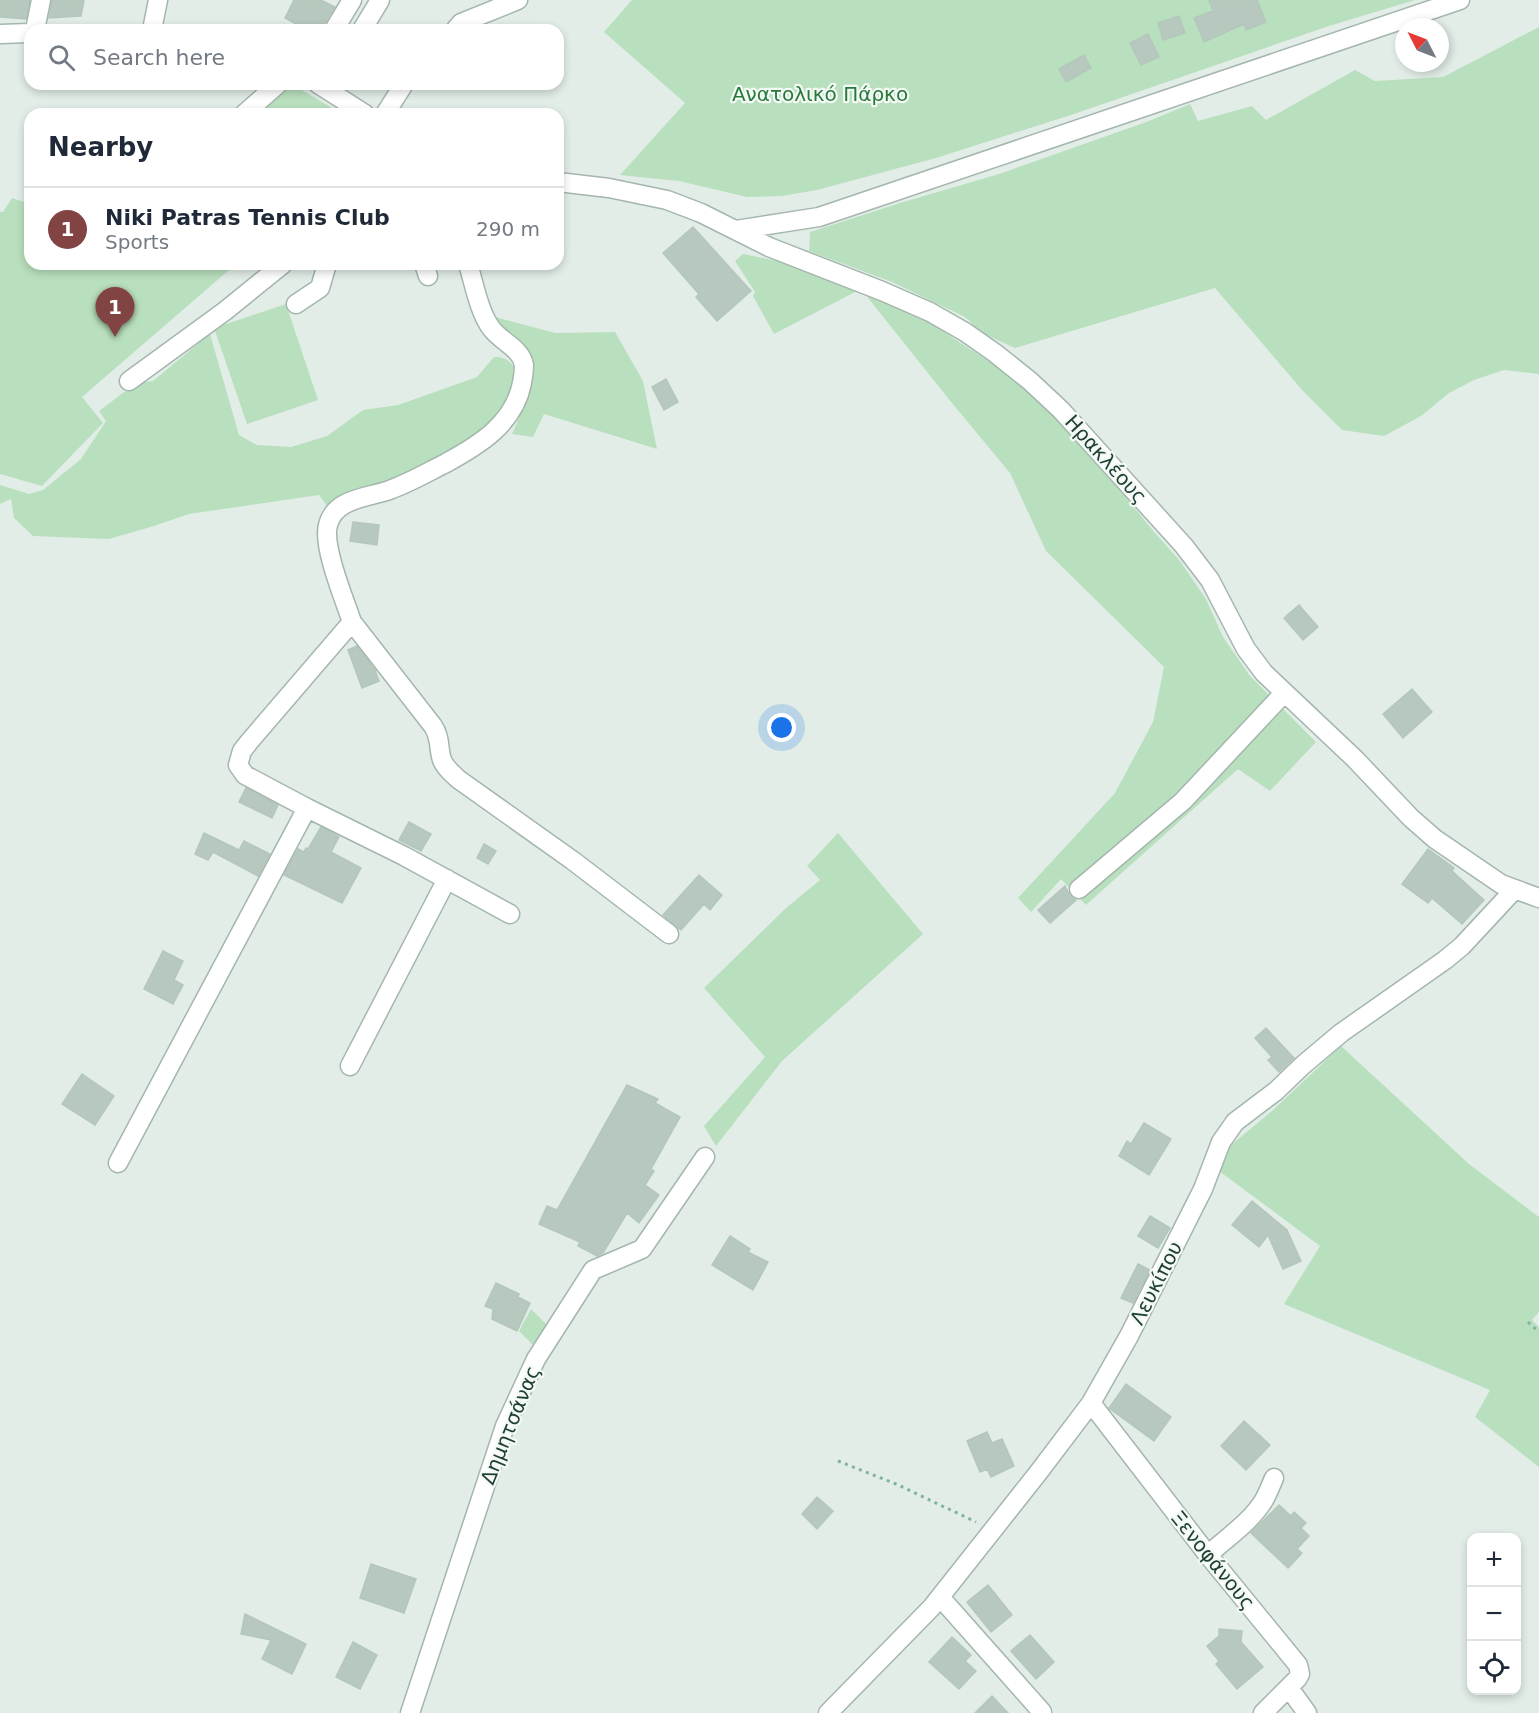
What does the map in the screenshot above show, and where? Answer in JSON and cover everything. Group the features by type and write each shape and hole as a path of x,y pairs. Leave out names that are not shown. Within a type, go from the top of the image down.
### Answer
{"street":[{"path":"36,24 41,0"},
{"path":"153,24 158,0"},
{"path":"338,24 352,0"},
{"path":"366,24 380,0"},
{"path":"460,24 519,0"},
{"path":"736,230 819,217 1460,0"},
{"path":"0,34 24,33"},
{"path":"250,108 271,90"},
{"path":"332,90 357,108"},
{"path":"389,108 400,90"},
{"name":"Ηρακλέους","path":"564,183 609,188 667,200 701,213 769,247 930,312 995,353 1061,410 1199,564 1254,661 1284,693 1355,759 1411,819 1435,839 1501,884 1539,897"},
{"path":"129,381 225,311 276,270"},
{"path":"296,304 320,288 325,270"},
{"path":"470,270 487,322 497,336 522,360 524,372 520,391 504,422 473,447 417,478 375,495 353,500 337,510 328,524 328,541 341,589 352,622 433,726 439,739 442,761 450,772 669,934"},
{"path":"352,622 249,742 239,757 238,765 245,775 510,914"},
{"path":"1079,888 1183,801 1284,693"},
{"path":"118,1163 307,808"},
{"path":"350,1066 447,879"},
{"name":"Λευκίπου","path":"828,1713 940,1597 1091,1403 1172,1253 1229,1128 1276,1091 1335,1038 1462,946 1514,890"},
{"name":"Δημητσάνας","path":"410,1713 505,1426 536,1359 593,1270 642,1249 705,1157"},
{"name":"Ξενοφάνους","path":"1091,1403 1208,1555 1298,1665 1299,1674 1263,1713"},
{"path":"1208,1555 1258,1507 1275,1478"},
{"path":"940,1597 1042,1712"},
{"path":"1288,1688 1307,1713"}],"path":[{"path":"1528,1322 1539,1332"},
{"path":"838,1461 896,1484 993,1529"}],"green space":[{"name":"Ανατολικό Πάρκο","path":"632,0 1415,0 1329,26 1074,114 936,158 817,190 782,196 747,197 679,181 620,175 685,103 604,32"},
{"path":"1539,27 1539,374 1504,370 1474,380 1449,393 1421,416 1384,436 1342,430 1303,391 1215,288 1015,348 982,333 965,317 892,282 809,251 810,232 999,174 1149,121 1190,104 1198,121 1252,106 1266,120 1355,70 1375,81 1443,77"},
{"path":"285,90 302,90 332,108 264,108"},
{"path":"12,198 24,202 24,270 229,270 82,397 103,423 42,486 0,474 0,212 3,212"},
{"path":"743,254 798,265 861,289 774,334 753,296 755,292 735,261"},
{"path":"861,289 918,315 1011,376 1043,402 1180,561 1206,599 1223,637 1250,676 1316,742 1270,791 1238,769 1086,905 1061,879 1031,912 1018,898 1115,793 1153,722 1164,667 1046,551 1010,473"},
{"path":"286,304 318,400 247,424 214,328"},
{"path":"495,317 555,333 615,332 643,381 657,449 544,414 533,437 512,434 529,396 529,366"},
{"path":"210,334 239,435 257,445 291,447 327,436 363,410 398,405 477,377 494,357 508,360 516,371 507,413 455,454 328,507 319,495 189,514 109,539 33,536 14,518 11,499 0,504 0,485 29,494 43,490 81,459 106,421 99,411 136,383 153,381"},
{"path":"838,833 923,934 782,1061 716,1146 704,1126 765,1057 704,988 786,908 820,880 807,866"},
{"path":"1341,1046 1469,1164 1539,1217 1539,1312 1532,1320 1539,1327 1539,1467 1475,1417 1490,1390 1284,1304 1320,1246 1219,1171 1231,1145 1272,1111"},
{"path":"531,1309 547,1325 533,1345 519,1331"}],"building":[{"path":"0,0 30,0 26,19 0,17"},
{"path":"52,0 84,0 81,16 49,18"},
{"path":"294,0 321,0 335,7 324,24 296,24 285,18"},
{"path":"1209,0 1257,0 1266,22 1246,30 1244,24 1204,42 1194,18 1213,11"},
{"path":"1179,16 1185,33 1163,40 1158,23"},
{"path":"1148,34 1159,57 1141,65 1130,43"},
{"path":"1084,55 1091,68 1066,82 1059,69"},
{"path":"693,227 751,291 717,321 696,297 699,294 663,253"},
{"path":"666,379 678,402 664,410 652,387"},
{"path":"353,522 379,525 377,545 350,541"},
{"path":"1299,605 1318,627 1303,640 1284,618"},
{"path":"357,646 375,670 379,681 362,688 348,650"},
{"path":"1412,689 1432,712 1403,738 1383,714"},
{"path":"246,788 278,805 272,818 239,802"},
{"path":"409,822 431,834 421,851 399,840"},
{"path":"321,827 339,837 331,852 361,868 342,903 284,875 298,849 304,852 306,848 308,849"},
{"path":"204,833 239,850 244,841 270,854 258,876 213,852 208,860 195,854"},
{"path":"484,844 496,851 488,864 477,858"},
{"path":"1428,849 1454,868 1452,871 1484,900 1462,924 1432,898 1428,903 1402,884"},
{"path":"699,875 722,895 710,910 704,904 681,930 663,915"},
{"path":"1065,886 1070,896 1076,900 1050,923 1038,910"},
{"path":"163,951 183,961 174,980 183,985 173,1004 144,989"},
{"path":"1266,1028 1294,1058 1279,1072 1268,1060 1272,1057 1255,1038"},
{"path":"82,1074 114,1096 95,1125 62,1104"},
{"path":"627,1085 658,1099 655,1103 680,1117 651,1169 654,1171 645,1185 659,1195 639,1223 627,1213 603,1253 597,1256 578,1246 580,1242 539,1224 547,1206 557,1210"},
{"path":"1144,1123 1171,1139 1149,1175 1119,1156 1127,1141 1131,1144"},
{"path":"1252,1201 1287,1230 1301,1261 1283,1269 1268,1235 1259,1247 1232,1225"},
{"path":"1150,1216 1170,1228 1158,1248 1138,1236"},
{"path":"730,1236 750,1249 748,1252 768,1262 753,1290 712,1265"},
{"path":"1138,1264 1150,1270 1133,1303 1121,1298"},
{"path":"496,1283 519,1294 518,1297 530,1303 517,1331 492,1319 493,1309 485,1306"},
{"path":"1126,1384 1171,1417 1154,1441 1109,1408"},
{"path":"1244,1421 1270,1445 1246,1470 1221,1446"},
{"path":"987,1432 992,1443 1002,1439 1014,1466 991,1477 987,1469 980,1472 967,1441"},
{"path":"817,1497 833,1511 817,1529 802,1514"},
{"path":"1279,1505 1291,1516 1294,1512 1306,1523 1301,1528 1309,1536 1297,1549 1302,1553 1288,1568 1251,1533"},
{"path":"371,1564 416,1579 404,1613 360,1598"},
{"path":"988,1585 1012,1615 991,1632 967,1602"},
{"path":"245,1614 306,1644 292,1674 262,1659 271,1640 241,1634"},
{"path":"1219,1629 1242,1631 1241,1642 1263,1667 1237,1689 1216,1664 1219,1661 1207,1646 1219,1636"},
{"path":"1030,1635 1054,1662 1036,1679 1011,1651"},
{"path":"952,1637 971,1655 965,1661 976,1671 959,1689 929,1662"},
{"path":"353,1642 377,1655 360,1689 336,1677"},
{"path":"992,1696 1008,1713 975,1713"}],"place":[{"name":"Niki Patras Tennis Club","path":"115,337"}]}
